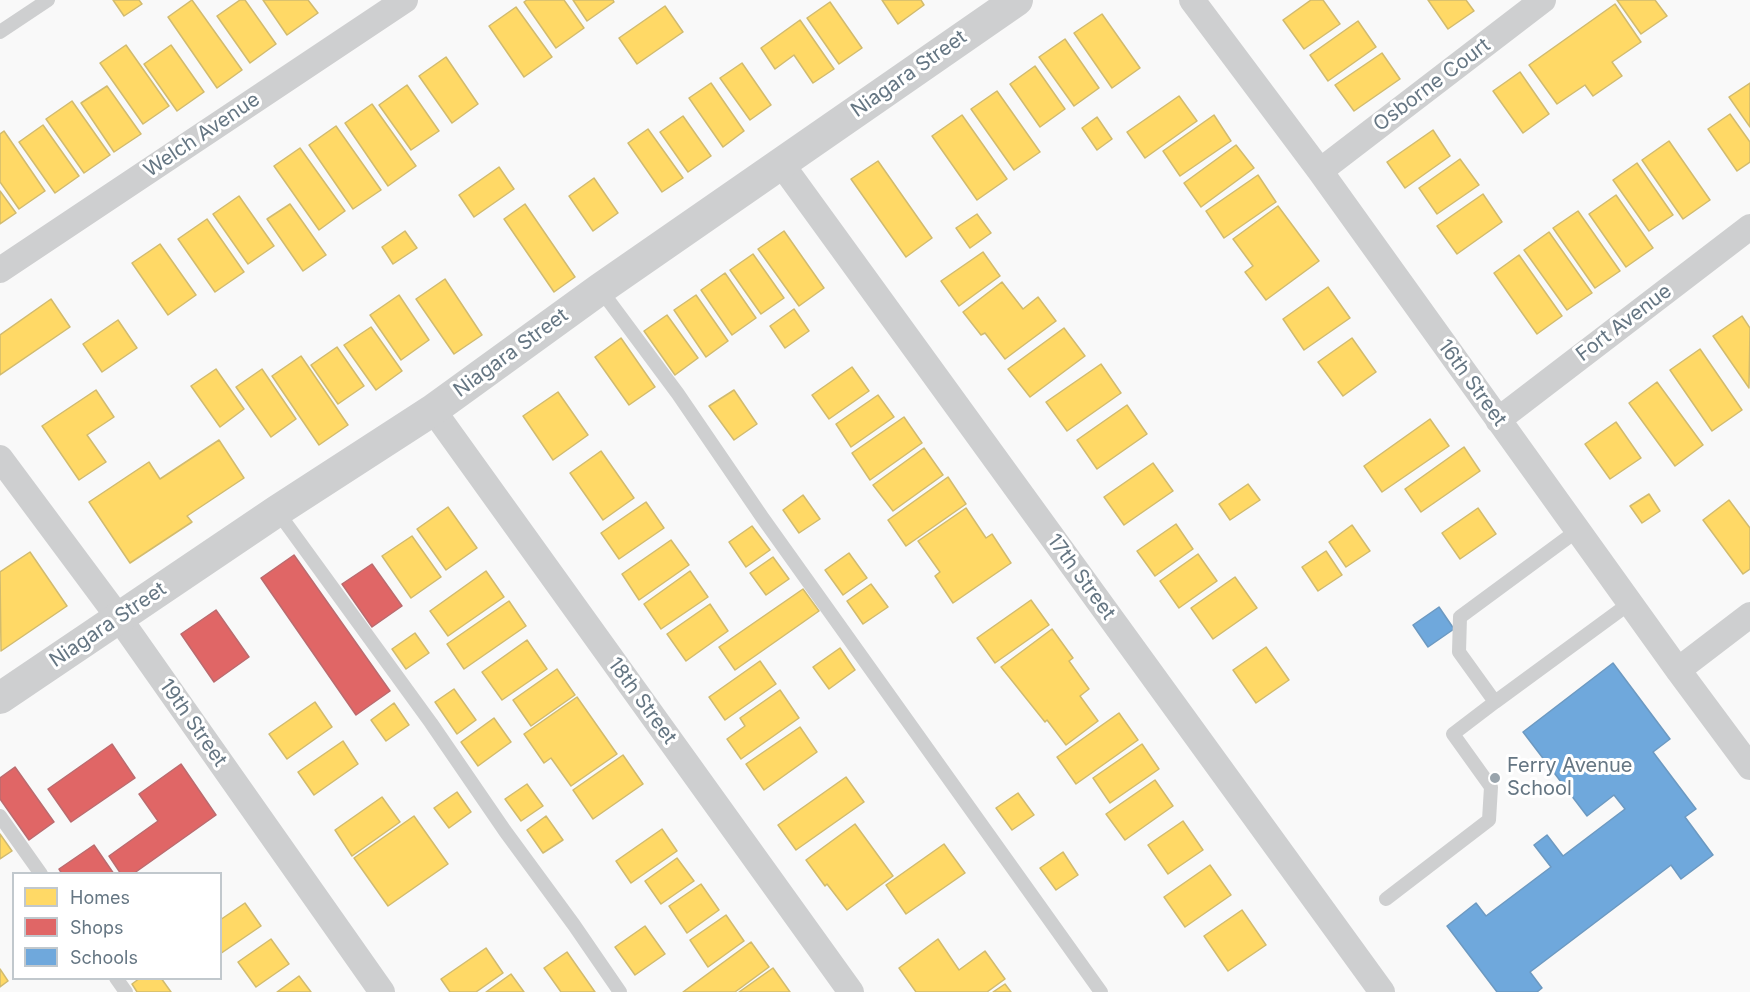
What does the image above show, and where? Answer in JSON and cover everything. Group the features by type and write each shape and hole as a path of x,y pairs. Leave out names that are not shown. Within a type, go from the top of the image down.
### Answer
{"street":[{"name":"Welch Avenue","path":"0,270 405,0"},
{"name":"Niagara Street","path":"0,698 277,511 433,410 780,162 1017,0"},
{"name":"16th Street","path":"1192,0 1320,171 1750,767"},
{"name":"Osborne Court","path":"1320,171 1543,0"},
{"name":"17th Street","path":"780,162 1382,992"},
{"name":"Fort Avenue","path":"1498,420 1750,227"},
{"name":"18th Street","path":"433,410 851,992"},
{"name":"19th Street","path":"0,458 119,618 382,992"},
{"path":"1678,670 1750,615"}],"lane":[{"path":"0,32 48,0"},
{"path":"600,289 678,394 769,526 1101,992"},
{"path":"277,511 432,723 505,831 620,992"},
{"path":"1495,702 1459,652 1460,617 1578,531"},
{"path":"1386,899 1489,820 1491,787 1453,734 1630,603"},
{"path":"0,816 40,872"}],"building: Homes":[{"path":"113,0 139,0 142,4 124,16"},
{"path":"192,0 242,70 217,88 168,17"},
{"path":"240,0 245,0 276,44 250,63 217,16"},
{"path":"263,0 308,0 318,13 287,35"},
{"path":"527,0 564,0 584,28 556,48 524,2"},
{"path":"573,0 613,0 614,2 587,21"},
{"path":"882,0 921,0 924,5 898,24"},
{"path":"1311,0 1323,0 1340,24 1304,49 1283,20"},
{"path":"1428,0 1466,0 1474,11 1448,29"},
{"path":"1617,0 1655,0 1667,16 1641,34"},
{"path":"830,2 862,48 839,64 807,18"},
{"path":"1615,4 1641,42 1612,62 1622,76 1593,96 1585,85 1557,104 1529,65"},
{"path":"665,6 683,32 637,64 619,38"},
{"path":"516,7 552,57 524,77 489,26"},
{"path":"1102,14 1140,68 1112,88 1074,33"},
{"path":"800,20 834,69 813,83 794,55 775,69 761,48"},
{"path":"1358,21 1376,47 1328,81 1310,55"},
{"path":"1065,39 1099,88 1074,106 1039,57"},
{"path":"126,45 169,106 143,124 100,63"},
{"path":"171,45 204,92 177,111 144,64"},
{"path":"1382,53 1400,79 1354,111 1335,85"},
{"path":"446,57 478,104 452,123 419,76"},
{"path":"742,63 771,105 750,120 720,78"},
{"path":"1035,66 1065,109 1040,127 1010,84"},
{"path":"1520,72 1549,114 1523,133 1493,91"},
{"path":"711,83 744,131 723,147 689,98"},
{"path":"1750,83 1750,127 1729,97"},
{"path":"407,85 439,131 411,150 379,105"},
{"path":"107,86 141,134 114,152 81,103"},
{"path":"997,91 1040,152 1014,170 971,109"},
{"path":"1179,96 1197,121 1145,158 1127,132"},
{"path":"72,101 110,155 84,173 46,119"},
{"path":"372,104 416,166 388,186 345,123"},
{"path":"1730,114 1750,142 1750,162 1737,171 1708,129"},
{"path":"962,115 1007,179 977,200 932,136"},
{"path":"1214,115 1231,141 1180,176 1163,151"},
{"path":"683,116 711,156 688,172 660,132"},
{"path":"1097,117 1112,139 1097,150 1082,128"},
{"path":"43,125 79,176 55,193 19,142"},
{"path":"336,126 381,190 353,209 309,145"},
{"path":"648,129 683,178 662,192 628,143"},
{"path":"1433,130 1450,156 1405,188 1387,162"},
{"path":"4,131 45,191 19,209 0,182 0,134"},
{"path":"1669,141 1710,200 1683,219 1642,160"},
{"path":"1236,145 1254,168 1201,207 1184,183"},
{"path":"300,148 345,211 319,230 274,166"},
{"path":"1460,159 1479,185 1437,214 1419,188"},
{"path":"878,161 932,238 906,257 851,179"},
{"path":"1637,163 1673,215 1649,231 1613,180"},
{"path":"499,167 514,189 474,217 459,195"},
{"path":"1258,175 1276,202 1224,238 1206,211"},
{"path":"594,178 618,213 593,231 569,196"},
{"path":"0,191 16,213 0,224"},
{"path":"1483,194 1502,222 1457,254 1437,226"},
{"path":"1616,195 1653,248 1626,267 1589,214"},
{"path":"239,196 274,246 248,264 213,214"},
{"path":"290,204 326,255 303,271 267,219"},
{"path":"525,204 575,277 554,292 504,219"},
{"path":"1278,206 1319,261 1266,300 1245,272 1253,266 1233,239"},
{"path":"1578,211 1620,271 1595,288 1553,228"},
{"path":"977,214 991,233 970,248 956,228"},
{"path":"207,219 244,272 215,292 178,239"},
{"path":"405,231 417,248 393,264 382,247"},
{"path":"784,231 824,288 799,306 758,249"},
{"path":"1549,232 1592,293 1567,310 1524,250"},
{"path":"160,244 196,295 168,315 132,263"},
{"path":"983,252 1000,276 959,306 941,281"},
{"path":"753,254 784,298 761,314 730,270"},
{"path":"1519,255 1562,316 1537,334 1494,273"},
{"path":"725,273 756,318 732,335 701,290"},
{"path":"445,279 482,335 454,354 416,299"},
{"path":"1002,282 1023,309 1038,297 1056,321 1005,359 985,333 981,335 963,312"},
{"path":"1328,287 1350,318 1304,350 1283,319"},
{"path":"399,295 429,340 401,360 370,315"},
{"path":"696,295 728,341 706,357 674,310"},
{"path":"51,299 70,327 0,375 0,335"},
{"path":"794,309 809,331 785,348 770,326"},
{"path":"667,315 698,358 675,375 644,331"},
{"path":"1742,316 1750,328 1749,388 1713,336"},
{"path":"118,320 137,348 102,372 83,344"},
{"path":"371,327 402,371 376,390 344,345"},
{"path":"1064,328 1085,356 1030,397 1008,369"},
{"path":"621,338 655,387 629,405 595,357"},
{"path":"1352,338 1376,372 1343,396 1318,362"},
{"path":"337,347 364,386 338,404 311,365"},
{"path":"1700,349 1742,410 1712,431 1670,370"},
{"path":"301,356 348,425 319,445 272,376"},
{"path":"1101,364 1121,393 1067,431 1046,402"},
{"path":"852,367 869,391 829,419 812,395"},
{"path":"216,369 244,409 220,427 191,386"},
{"path":"262,369 296,419 271,437 236,387"},
{"path":"1657,382 1703,445 1675,466 1629,403"},
{"path":"96,390 114,417 87,435 106,462 79,480 42,426"},
{"path":"734,390 757,424 734,440 709,406"},
{"path":"558,392 588,435 553,460 523,416"},
{"path":"878,395 894,417 851,447 836,424"},
{"path":"1127,405 1147,434 1097,469 1077,440"},
{"path":"904,417 922,443 870,480 852,453"},
{"path":"1430,419 1449,446 1382,492 1364,466"},
{"path":"1616,422 1641,458 1610,479 1585,444"},
{"path":"219,440 244,478 187,516 192,522 130,563 89,502 149,462 160,479"},
{"path":"1464,447 1480,471 1421,512 1405,489"},
{"path":"924,448 943,475 893,511 873,485"},
{"path":"601,451 634,498 603,520 570,473"},
{"path":"1153,463 1173,491 1124,525 1104,497"},
{"path":"948,477 966,504 906,546 888,520"},
{"path":"1248,484 1260,500 1230,520 1219,504"},
{"path":"1649,494 1660,511 1642,523 1630,506"},
{"path":"803,495 820,519 799,533 783,510"},
{"path":"1729,500 1750,528 1750,569 1743,574 1703,520"},
{"path":"646,502 664,528 619,559 601,533"},
{"path":"448,507 477,548 446,570 417,529"},
{"path":"966,508 986,538 992,534 1011,563 953,603 935,576 940,572 918,541"},
{"path":"1478,508 1496,534 1460,559 1442,533"},
{"path":"1176,524 1193,549 1155,576 1137,551"},
{"path":"1352,525 1370,551 1346,567 1329,542"},
{"path":"752,526 770,550 746,567 729,542"},
{"path":"412,536 441,577 411,598 382,556"},
{"path":"671,540 689,565 639,600 622,574"},
{"path":"1326,551 1342,575 1318,591 1302,567"},
{"path":"30,552 67,606 1,651 0,572"},
{"path":"849,553 867,578 843,595 825,570"},
{"path":"1198,554 1217,581 1179,608 1160,581"},
{"path":"773,557 789,579 766,595 750,573"},
{"path":"486,571 504,597 448,636 430,611"},
{"path":"690,571 708,597 661,629 644,604"},
{"path":"1235,577 1257,608 1213,639 1191,608"},
{"path":"871,584 888,607 863,624 847,601"},
{"path":"803,589 819,611 735,670 719,647"},
{"path":"1031,600 1049,625 995,663 977,638"},
{"path":"509,601 526,626 464,669 447,644"},
{"path":"710,604 728,631 686,661 667,634"},
{"path":"1052,629 1073,658 1069,661 1089,689 1080,696 1098,721 1066,745 1001,667"},
{"path":"415,633 429,653 406,669 392,649"},
{"path":"527,640 547,669 502,700 482,672"},
{"path":"1266,647 1289,680 1256,703 1233,670"},
{"path":"840,648 855,670 829,689 813,667"},
{"path":"760,661 776,684 725,720 709,697"},
{"path":"557,669 575,695 531,726 513,700"},
{"path":"454,689 476,720 457,734 435,702"},
{"path":"780,690 799,718 741,759 727,739 745,726 740,718"},
{"path":"577,697 617,754 571,786 551,758 544,763 524,734"},
{"path":"315,702 332,727 287,759 269,734"},
{"path":"394,703 409,725 386,741 371,720"},
{"path":"1119,713 1138,740 1076,784 1057,757"},
{"path":"494,718 511,742 478,766 461,742"},
{"path":"800,727 817,752 764,790 746,764"},
{"path":"343,741 358,764 314,795 298,772"},
{"path":"1142,744 1159,769 1110,803 1093,778"},
{"path":"623,755 643,784 593,819 573,790"},
{"path":"846,777 864,802 796,850 778,825"},
{"path":"1155,780 1173,806 1125,840 1106,814"},
{"path":"527,784 543,806 521,821 505,799"},
{"path":"457,792 471,812 449,828 434,808"},
{"path":"1018,793 1034,815 1012,830 996,808"},
{"path":"382,797 400,822 352,856 335,830"},
{"path":"414,816 448,864 388,906 354,858"},
{"path":"546,816 563,840 543,853 527,830"},
{"path":"1183,821 1203,850 1168,874 1148,845"},
{"path":"855,824 893,876 847,910 806,860"},
{"path":"662,829 677,851 631,883 616,861"},
{"path":"0,834 12,851 0,859"},
{"path":"944,844 965,873 906,914 886,885"},
{"path":"1063,852 1078,875 1056,890 1040,868"},
{"path":"677,858 694,881 661,904 645,881"},
{"path":"1210,865 1231,895 1185,927 1164,897"},
{"path":"701,884 719,910 687,933 669,906"},
{"path":"245,903 261,926 222,953 222,919"},
{"path":"1242,910 1266,945 1228,971 1204,936"},
{"path":"726,915 744,941 708,967 690,940"},
{"path":"645,926 665,954 635,975 615,947"},
{"path":"271,939 289,964 256,987 238,962"},
{"path":"938,939 959,970 985,951 1005,979 987,992 916,992 899,968"},
{"path":"751,942 769,967 735,992 683,992"},
{"path":"486,948 503,973 476,992 450,992 441,979"},
{"path":"567,952 595,992 561,992 544,968"},
{"path":"773,968 790,992 739,992"},
{"path":"0,969 8,981 0,987"},
{"path":"511,974 524,992 486,992"},
{"path":"299,976 311,992 277,992"},
{"path":"137,980 162,980 171,992 137,992 132,984"},
{"path":"1005,984 1011,992 993,992"}],"building: Shops":[{"path":"294,555 390,691 356,715 261,578"},
{"path":"372,564 402,606 372,627 342,584"},
{"path":"216,610 249,657 214,682 181,634"},
{"path":"112,744 135,778 71,822 48,789"},
{"path":"181,764 216,815 136,872 120,872 109,856 158,821 139,794"},
{"path":"15,767 54,822 29,840 0,799 0,778"},
{"path":"94,845 113,872 61,872 59,869"}],"building: Schools":[{"path":"1439,607 1454,629 1428,647 1413,625"},
{"name":"Ferry Avenue School","path":"1613,663 1670,739 1653,752 1696,809 1685,817 1713,855 1681,879 1671,865 1530,972 1542,988 1537,992 1497,992 1447,926 1476,903 1486,916 1551,867 1534,845 1547,835 1563,856 1625,809 1614,795 1587,816 1523,732"}],"place":[{"name":"Ferry Avenue School","path":"1495,778"}]}
